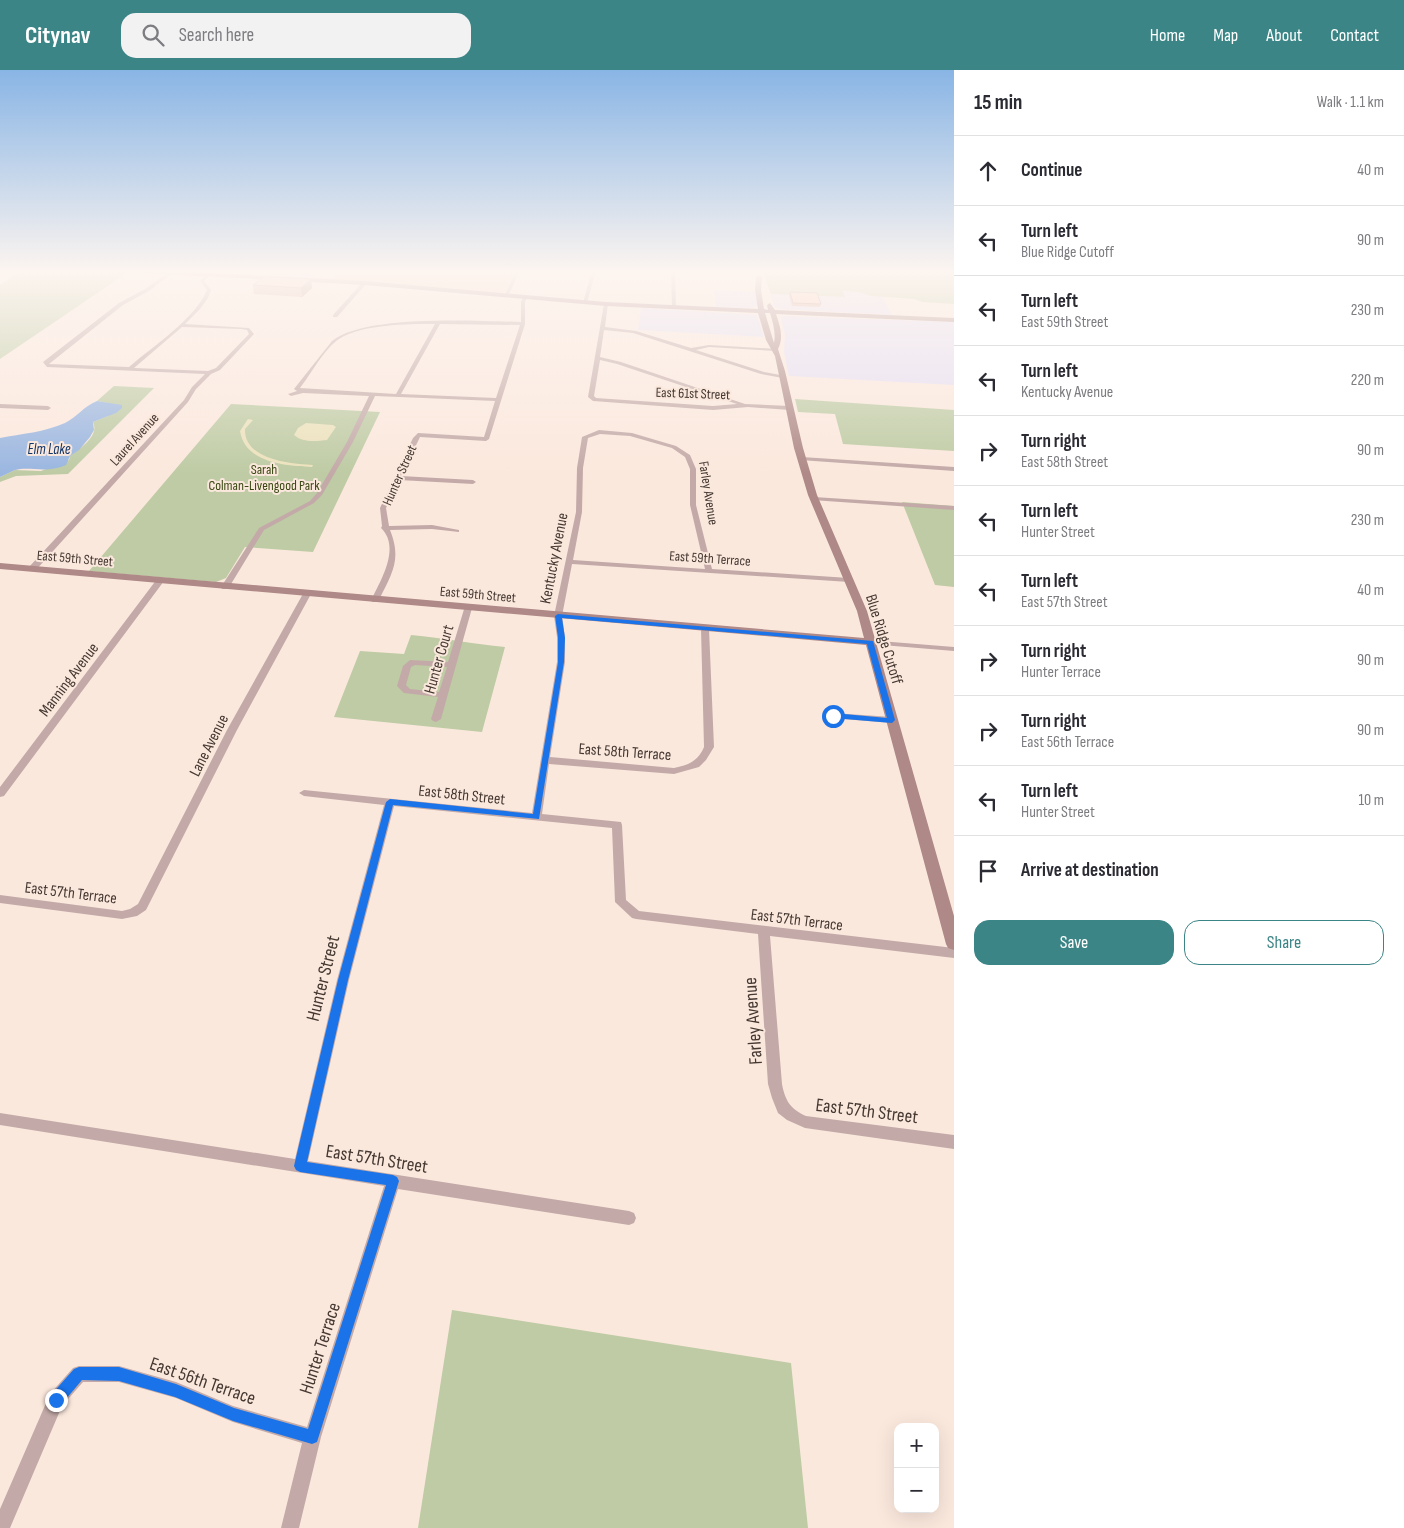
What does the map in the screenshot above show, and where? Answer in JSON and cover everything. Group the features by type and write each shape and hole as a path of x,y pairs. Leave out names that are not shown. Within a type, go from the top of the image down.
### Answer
{"main road":[{"name":"Blue Ridge Cutoff","path":"769,338 776,349 802,459 814,499 826,533 862,611 954,944"},
{"name":"Blue Ridge Cutoff","path":"776,349 778,338"},
{"name":"East 59th Street","path":"0,566 870,642"}],"street":[{"path":"76,338 46,362 48,365 209,373"},
{"path":"130,369 165,338"},
{"name":"Laurel Avenue","path":"32,569 179,408 194,388 209,373 218,369 248,338"},
{"path":"303,391 298,389 327,348 339,338"},
{"path":"398,395 430,338"},
{"path":"291,394 303,391 499,400 519,338"},
{"path":"601,338 598,358 619,362 748,405"},
{"path":"653,338 763,373 783,376"},
{"path":"691,350 708,346 776,349"},
{"name":"East 61st Street","path":"598,358 591,398 594,400 713,408 748,405 790,408"},
{"path":"225,587 261,529 312,502 320,494 350,442 373,394"},
{"name":"Hunter Street","path":"375,600 390,567 393,555 391,542 382,519 383,508 418,435 486,439 499,400"},
{"path":"0,406 48,408"},
{"path":"0,414 14,407"},
{"name":"Kentucky Avenue","path":"536,817 561,662 561,638 558,616 579,512 580,468 585,437 598,432"},
{"name":"Farley Avenue","path":"598,432 630,434 651,439 674,447 688,456 693,469 693,505 709,570"},
{"path":"802,459 954,469"},
{"path":"398,478 473,482"},
{"path":"814,499 954,508"},
{"path":"384,528 432,527 457,531"},
{"name":"East 59th Terrace","path":"568,562 849,580"},
{"name":"Manning Avenue","path":"0,794 160,581"},
{"name":"Lane Avenue","path":"137,910 142,907 232,730 307,594"},
{"name":"Hunter Court","path":"436,719 468,608"},
{"name":"East 58th Terrace","path":"545,760 674,771 691,768 701,762 709,747 705,629"},
{"name":"East 59th Street","path":"870,642 954,649"},
{"path":"443,696 407,691 401,686 407,666 413,662 451,665"},
{"path":"833,716 892,720"},
{"name":"East 58th Street","path":"304,793 617,826 622,902 636,915"},
{"name":"Hunter Street","path":"300,1166 343,980 390,802"},
{"name":"East 57th Terrace","path":"0,899 122,915 137,910"},
{"name":"East 57th Terrace","path":"636,915 764,932 954,953"},
{"name":"Farley Avenue","path":"764,932 776,1084 780,1106"},
{"name":"East 57th Street","path":"780,1106 792,1117 805,1122 954,1142"},
{"name":"East 57th Street","path":"0,1119 629,1218"},
{"name":"Hunter Terrace","path":"290,1528 312,1437 393,1181"},
{"name":"East 56th Terrace","path":"1,1528 56,1400 79,1374 119,1374 176,1390 233,1414 312,1437"}],"shaded area":[{"path":"785,338 954,338 954,385 789,376 784,352"}],"green space":[{"path":"0,338 31,338 0,359"},
{"path":"114,386 154,388 68,474 16,476 0,482 0,477 15,470 41,471 69,460 70,456 88,442 94,432 93,422 108,416 122,406 97,401"},
{"path":"795,399 954,410 954,451 843,444 835,414 798,412"},
{"name":"Sarah Colman-Livengood Park","path":"231,404 380,412 313,552 245,547 226,578 216,582 89,571"},
{"path":"902,502 954,506 954,587 935,585"},
{"path":"411,635 505,647 482,732 334,717 360,651 404,654"},
{"path":"452,1310 791,1363 808,1528 418,1528"}],"sand":[{"path":"248,419 253,420 245,429 247,439 252,448 260,454 282,461 313,465 312,467 268,461 250,450 243,442 240,431"},
{"path":"306,423 333,425 336,427 327,440 314,441 298,438 294,435 298,428"}],"water":[{"name":"Elm Lake","path":"97,401 122,405 122,408 116,413 93,422 94,430 90,437 79,450 70,456 66,465 51,469 15,470 0,477 0,438 41,431 65,423"}],"route":[{"path":"56,1400 79,1374 119,1374 176,1390 233,1414 312,1437 393,1181 300,1166 343,980 390,802 536,817 561,662 561,638 558,616 870,642 892,720 833,716"}]}
